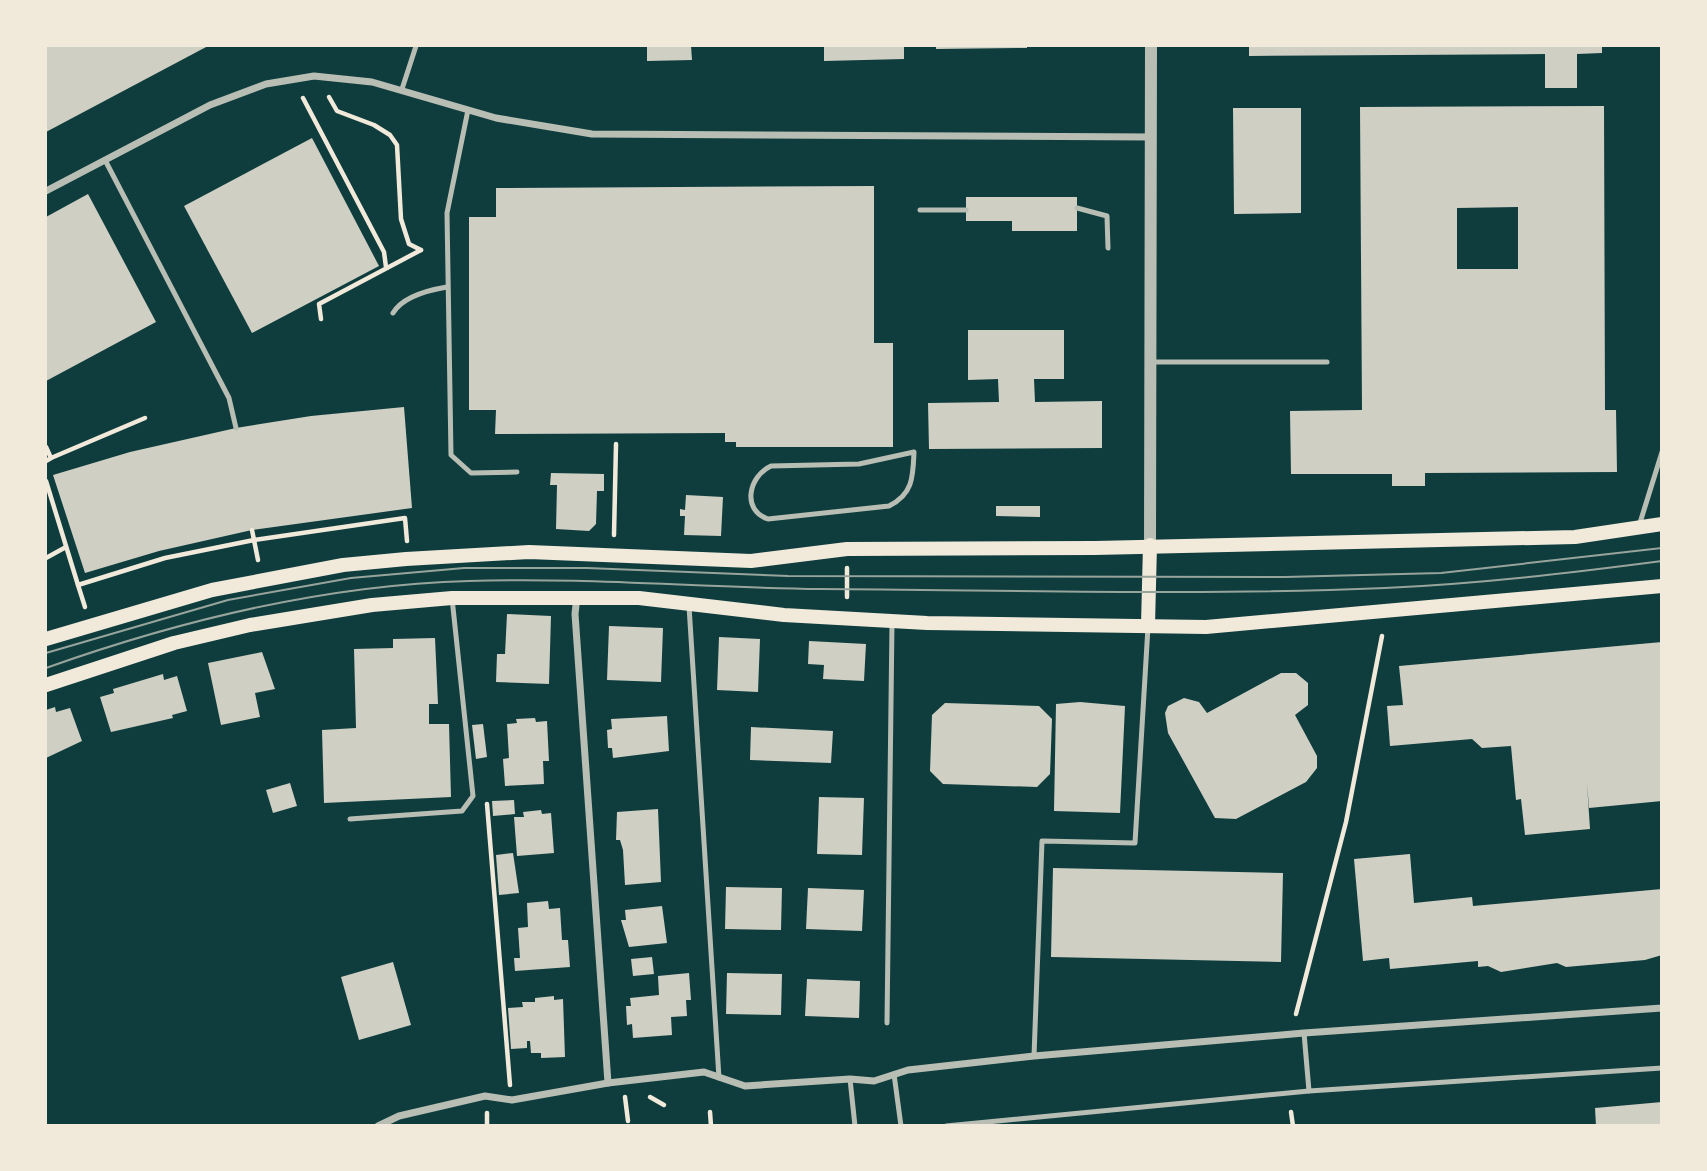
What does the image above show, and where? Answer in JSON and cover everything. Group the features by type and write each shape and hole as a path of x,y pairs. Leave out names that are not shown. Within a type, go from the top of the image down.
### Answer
{"main road":[{"path":"46,639 212,590 343,565 529,552 751,561 847,549 1562,537 1661,524"},
{"path":"1148,625 1150,545"},
{"path":"46,685 139,653 250,625 372,605 452,598 577,596 689,602 784,615 847,618 1241,626 1661,586"}],"street":[{"path":"1150,545 1151,46"},
{"path":"46,191 210,105 265,84 314,76 341,77 402,89 468,110 540,127 613,135 1152,137"},
{"path":"577,596 575,614 608,1083"},
{"path":"378,1125 399,1116 485,1096 512,1100 608,1083 704,1072 746,1086 774,1087 850,1079 874,1081 908,1070 1034,1056 1304,1033 1661,1008"}],"lane":[{"path":"402,89 415,46"},
{"path":"468,110 447,213 451,455 471,473 517,472"},
{"path":"104,160 229,398 236,428"},
{"path":"1077,208 1107,216 1108,248"},
{"path":"920,210 966,210"},
{"path":"393,313 399,304 409,299 447,287"},
{"path":"1152,362 1327,362"},
{"path":"914,453 910,487 898,502 889,506 782,518 761,516 752,505 751,493 756,476 771,466 789,464 859,464 914,453"},
{"path":"1638,529 1661,454"},
{"path":"350,819 463,811 473,796 452,598"},
{"path":"689,602 719,1078"},
{"path":"887,1023 893,620"},
{"path":"1034,1056 1042,841 1135,843 1148,625"},
{"path":"1304,1033 1309,1091"},
{"path":"946,1125 1309,1091 1661,1068"},
{"path":"894,1074 901,1125"},
{"path":"850,1079 855,1125"}],"path":[{"path":"321,319 319,304 421,250 409,244 403,228 397,179 397,145 390,135 374,125 337,111 329,97"},
{"path":"303,98 384,252 386,267"},
{"path":"46,461 145,418"},
{"path":"614,539 616,444"},
{"path":"46,447 51,458"},
{"path":"46,481 85,607"},
{"path":"78,584 164,558 254,540 404,518 407,542"},
{"path":"252,530 259,561"},
{"path":"46,558 66,547"},
{"path":"847,549 847,618"},
{"path":"1296,1014 1346,822 1381,636"},
{"path":"473,796 487,803 512,1100"},
{"path":"710,1112 711,1125"},
{"path":"1291,1112 1293,1125"}],"building":[{"path":"46,46 208,46 46,132"},
{"path":"647,46 691,46 692,60 647,61"},
{"path":"824,46 904,46 904,59 824,61"},
{"path":"936,46 1027,46 1027,48 936,49"},
{"path":"1249,46 1602,46 1602,53 1577,54 1577,88 1545,88 1545,54 1249,56"},
{"path":"1604,106 1605,410 1616,410 1617,472 1425,473 1425,486 1392,486 1392,474 1291,474 1290,411 1362,410 1360,107","holes":["1518,207 1518,269 1457,269 1457,208"]},
{"path":"1233,108 1301,108 1301,213 1234,214"},
{"path":"312,138 379,266 252,333 184,206"},
{"path":"874,186 874,343 893,343 893,447 736,447 736,442 725,442 725,433 495,434 496,410 469,410 469,217 496,217 496,188"},
{"path":"88,194 156,322 46,381 46,217"},
{"path":"966,197 1077,197 1077,231 1012,231 1012,221 966,221"},
{"path":"968,330 1064,330 1064,379 1034,379 1035,402 1102,401 1102,448 929,449 928,403 999,402 998,379 968,380"},
{"path":"404,407 412,508 252,530 159,551 85,573 53,475 130,452 236,428 311,416"},
{"path":"551,473 604,474 604,491 597,491 596,524 589,531 556,529 557,485 550,485"},
{"path":"686,495 723,497 721,536 684,535 685,516 680,516 680,509 685,510"},
{"path":"996,506 1040,506 1040,517 996,516"},
{"path":"507,614 551,616 549,684 496,682 497,654 505,654"},
{"path":"609,626 663,628 661,682 607,680"},
{"path":"719,637 760,639 758,692 717,690"},
{"path":"435,638 438,704 429,704 429,724 449,724 451,797 324,803 322,730 356,728 354,649 393,648 393,639"},
{"path":"809,641 866,644 864,681 823,679 824,665 808,664"},
{"path":"1662,642 1662,801 1589,808 1587,783 1590,829 1525,835 1521,799 1516,800 1511,746 1482,748 1472,739 1390,746 1387,706 1403,705 1399,666"},
{"path":"262,652 275,689 255,693 260,717 221,725 208,663"},
{"path":"1281,673 1296,673 1308,683 1308,705 1295,715 1317,756 1317,768 1306,782 1236,819 1215,818 1168,733 1165,713 1168,706 1184,698 1199,702 1207,713"},
{"path":"163,674 164,680 177,676 187,711 172,715 173,718 111,732 100,697 114,693 113,689"},
{"path":"1080,702 1125,706 1120,813 1054,811 1056,704"},
{"path":"945,703 1039,706 1052,719 1050,774 1037,787 943,784 930,771 932,715"},
{"path":"55,707 56,712 70,708 82,741 46,758 46,710"},
{"path":"667,716 669,751 613,758 612,748 608,748 607,730 612,729 611,719"},
{"path":"535,718 536,722 547,721 549,761 543,761 544,784 505,786 503,759 509,758 507,724 517,723 516,719"},
{"path":"483,724 487,757 476,759 472,725"},
{"path":"751,727 833,731 831,763 750,760"},
{"path":"290,783 297,806 273,813 266,790"},
{"path":"819,797 864,798 862,855 817,854"},
{"path":"514,800 515,814 493,816 492,801"},
{"path":"658,809 661,882 625,885 623,850 620,840 616,840 617,812"},
{"path":"541,810 542,814 551,813 554,853 517,856 514,817 524,817 523,812"},
{"path":"513,853 519,893 499,895 496,855"},
{"path":"1410,854 1414,903 1472,897 1473,906 1662,889 1662,955 1645,960 1566,967 1557,963 1501,972 1488,966 1478,967 1478,961 1390,969 1389,958 1363,961 1354,859"},
{"path":"1053,868 1283,873 1281,962 1051,957"},
{"path":"726,887 782,888 781,930 725,929"},
{"path":"808,888 864,890 862,931 806,929"},
{"path":"548,901 549,909 560,908 562,940 568,940 570,967 515,971 514,958 520,958 518,928 528,927 527,903"},
{"path":"662,906 667,943 629,947 621,920 626,920 625,910"},
{"path":"652,957 654,974 633,976 631,959"},
{"path":"393,962 411,1025 359,1040 341,977"},
{"path":"689,973 691,1000 686,1000 687,1016 671,1017 672,1035 633,1038 632,1024 627,1025 626,1006 631,1006 630,998 659,995 658,976"},
{"path":"727,973 782,974 781,1015 726,1014"},
{"path":"807,979 860,981 859,1018 805,1016"},
{"path":"554,996 554,1000 563,999 565,1057 541,1058 541,1053 531,1053 530,1041 527,1041 527,1048 511,1049 508,1008 523,1007 522,1002 535,1002 535,998"},
{"path":"1662,1102 1662,1126 1596,1126 1595,1108"}],"tram line":[{"path":"46,653 228,600 351,578 464,568 587,568 788,576 1285,577 1441,573 1662,548"},
{"path":"46,668 201,620 307,598 415,584 557,580 820,589 1173,592 1314,590 1489,581 1662,561"}]}
